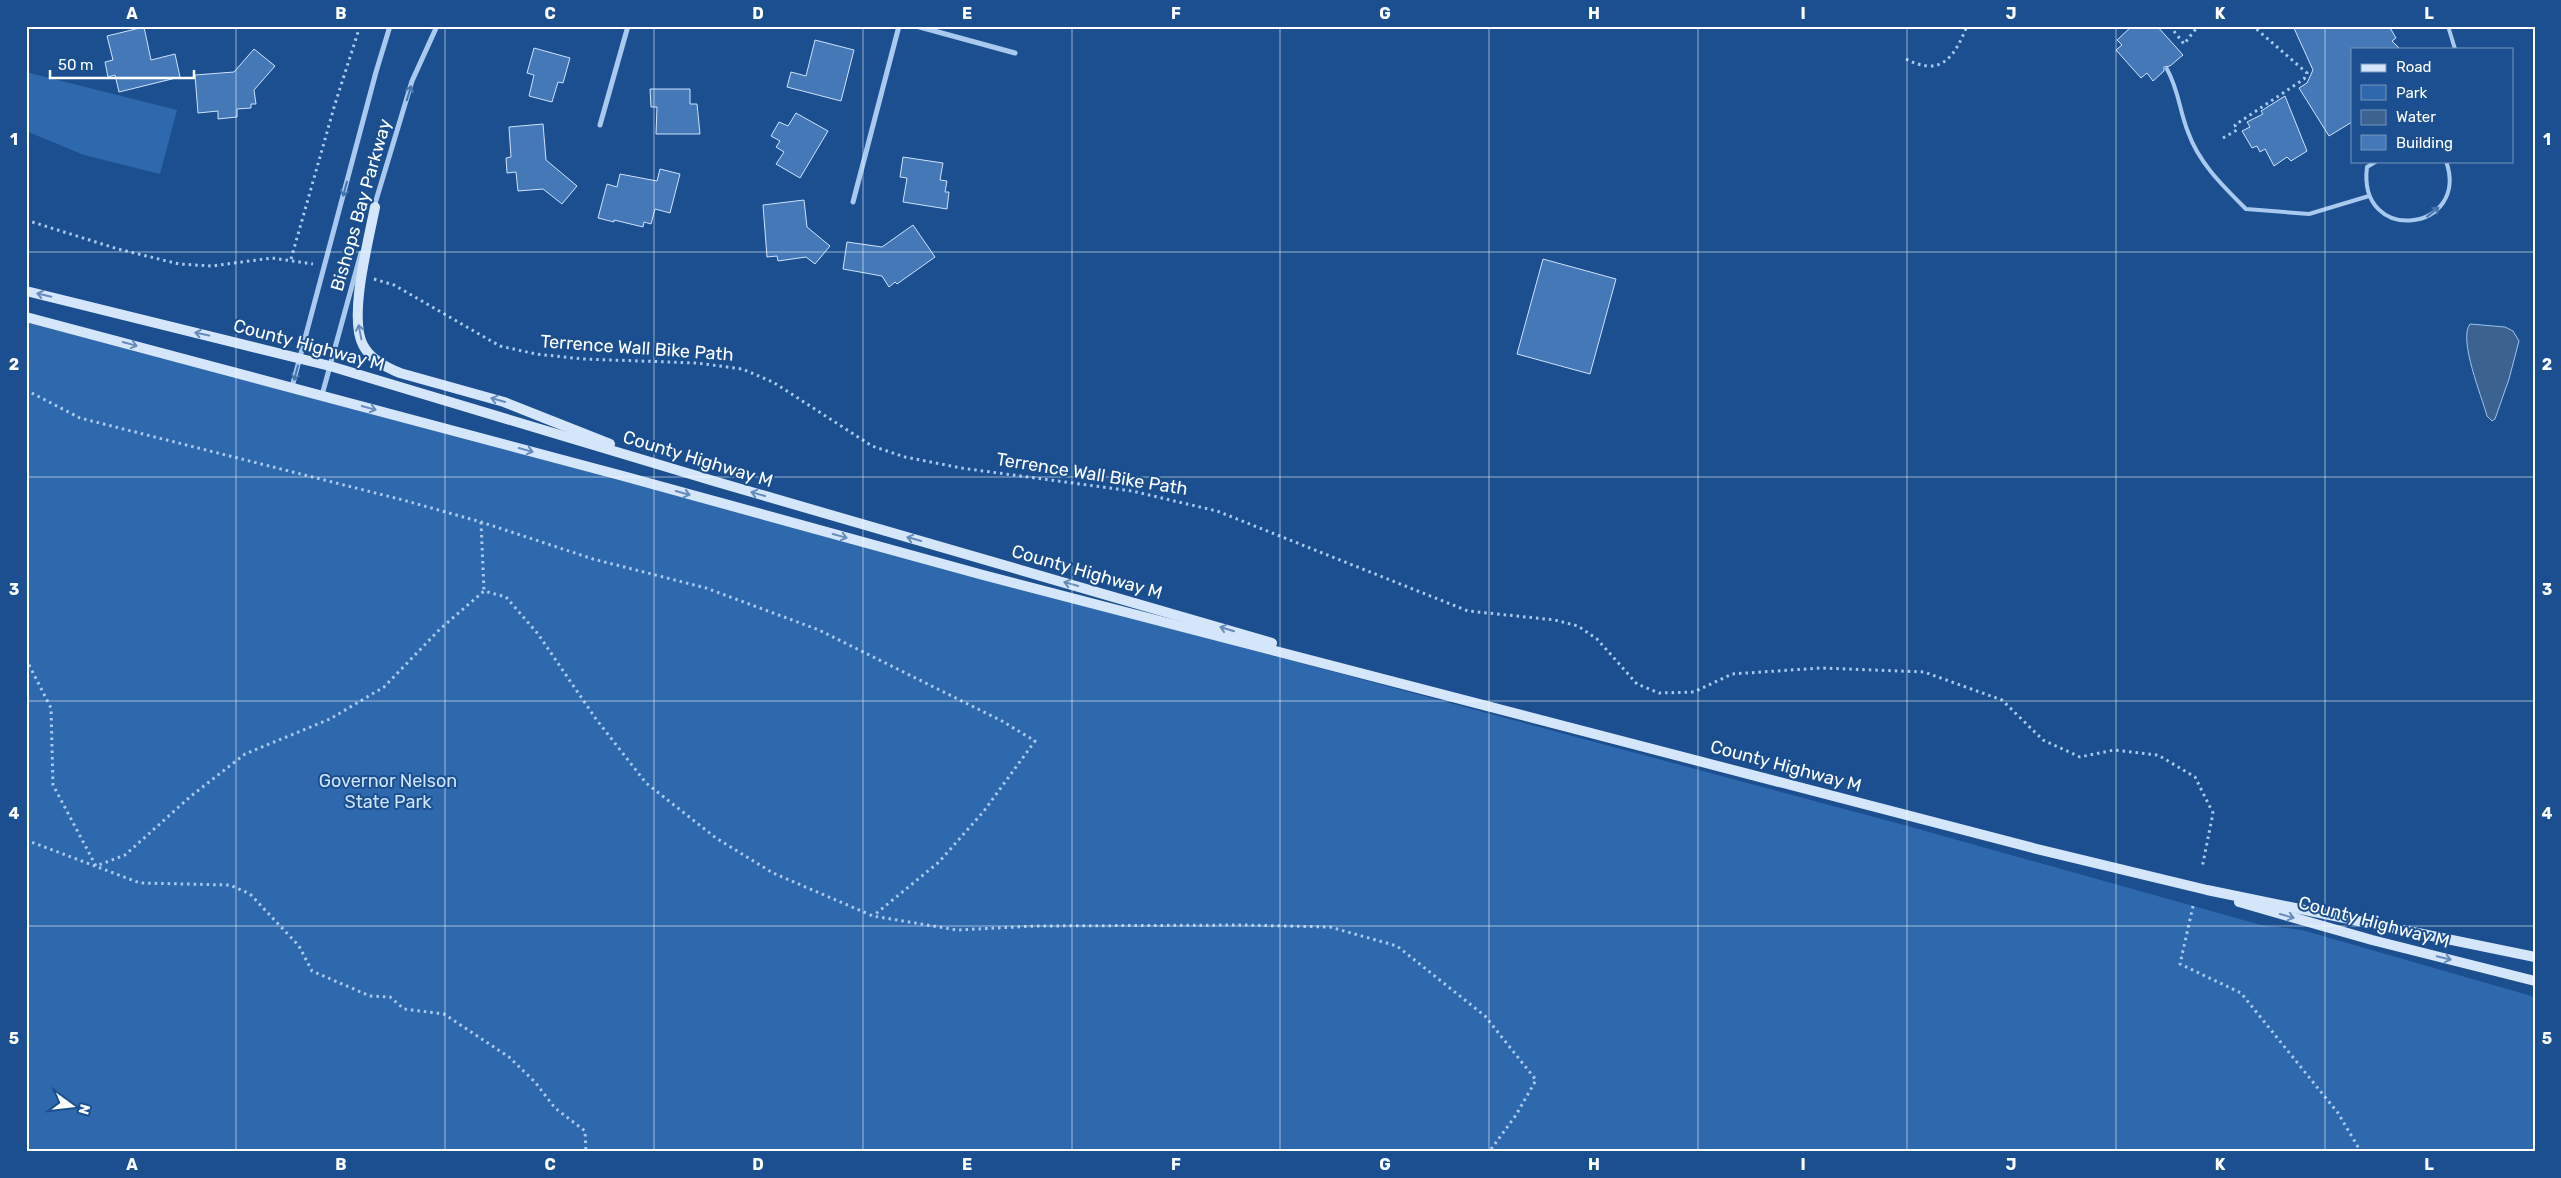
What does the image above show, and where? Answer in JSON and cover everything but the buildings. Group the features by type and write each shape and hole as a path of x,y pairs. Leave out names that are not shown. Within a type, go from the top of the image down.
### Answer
{"main road":[{"path":"374,207 357,306 358,329 362,344 371,356 388,368 504,402 657,464"},
{"name":"County Highway M","path":"26,291 330,366 657,464 1231,630 1356,671"},
{"name":"County Highway M","path":"26,317 322,395 983,575 2033,848 2207,890 2535,957"},
{"name":"County Highway M","path":"2207,890 2243,904 2372,940 2535,980"}],"street":[{"name":"Bishops Bay Parkway","path":"292,388 390,26"},
{"name":"Bishops Bay Parkway","path":"322,395 374,207 412,81 437,26"},
{"path":"600,125 628,26"},
{"path":"853,202 899,26"},
{"path":"916,26 1016,53"}],"lane":[{"path":"2448,26 2455,48"},
{"path":"2167,69 2176,86 2188,132 2205,166 2246,209 2309,214 2369,196"},
{"path":"2364,162 2368,167 2366,182 2369,196 2376,208 2388,217 2401,221 2416,221 2429,216 2439,208 2446,197 2450,184 2446,162"},
{"path":"2368,167 2376,162"}],"path":[{"path":"291,259 335,104 360,26"},
{"path":"1906,59 1920,66 1934,67 1948,60 1967,26"},
{"path":"2170,26 2184,44 2198,26"},
{"path":"2223,138 2237,130 2235,125 2304,79 2307,73 2253,26"},
{"path":"26,220 118,249 179,264 212,266 272,258 291,259 324,266"},
{"name":"Terrence Wall Bike Path","path":"362,276 394,285 500,346 536,354 583,360 697,363 742,369 773,382 872,446 905,457 961,468 1132,491 1185,502 1217,512 1468,610 1555,620 1578,626 1597,639 1637,684 1659,693 1694,692 1732,674 1820,668 1924,672 2002,700 2042,740 2080,757 2114,750 2158,755 2195,777 2213,813 2202,868"},
{"path":"26,390 80,418 403,500 481,522 593,560 706,588 819,630 1002,721 1035,740 984,811 940,862 873,916"},
{"path":"481,522 484,591"},
{"path":"96,866 125,855 191,796 246,754 330,719 384,687 440,629 484,591"},
{"path":"484,591 506,597 538,634 596,719 646,783 716,838 773,873 873,916 957,930 1036,926 1244,925 1330,927 1397,946 1485,1016 1536,1080 1516,1115 1488,1152"},
{"path":"26,659 51,708 53,785 96,866"},
{"path":"26,840 140,883 230,885 250,894 299,946 312,971 370,996 390,998 404,1009 444,1014 509,1056 535,1082 555,1108 585,1131 586,1152"},
{"path":"2193,906 2180,964 2241,993 2338,1113 2361,1152"}],"green space":[{"path":"26,72 177,110 160,174 84,155 26,131"},
{"name":"Governor Nelson State Park","path":"26,321 1904,825 2261,925 2302,930 2535,997 2535,1152 26,1152"}],"water":[{"path":"2470,324 2505,327 2513,331 2519,341 2509,379 2495,419 2492,421 2487,416 2469,355 2467,331"}]}
